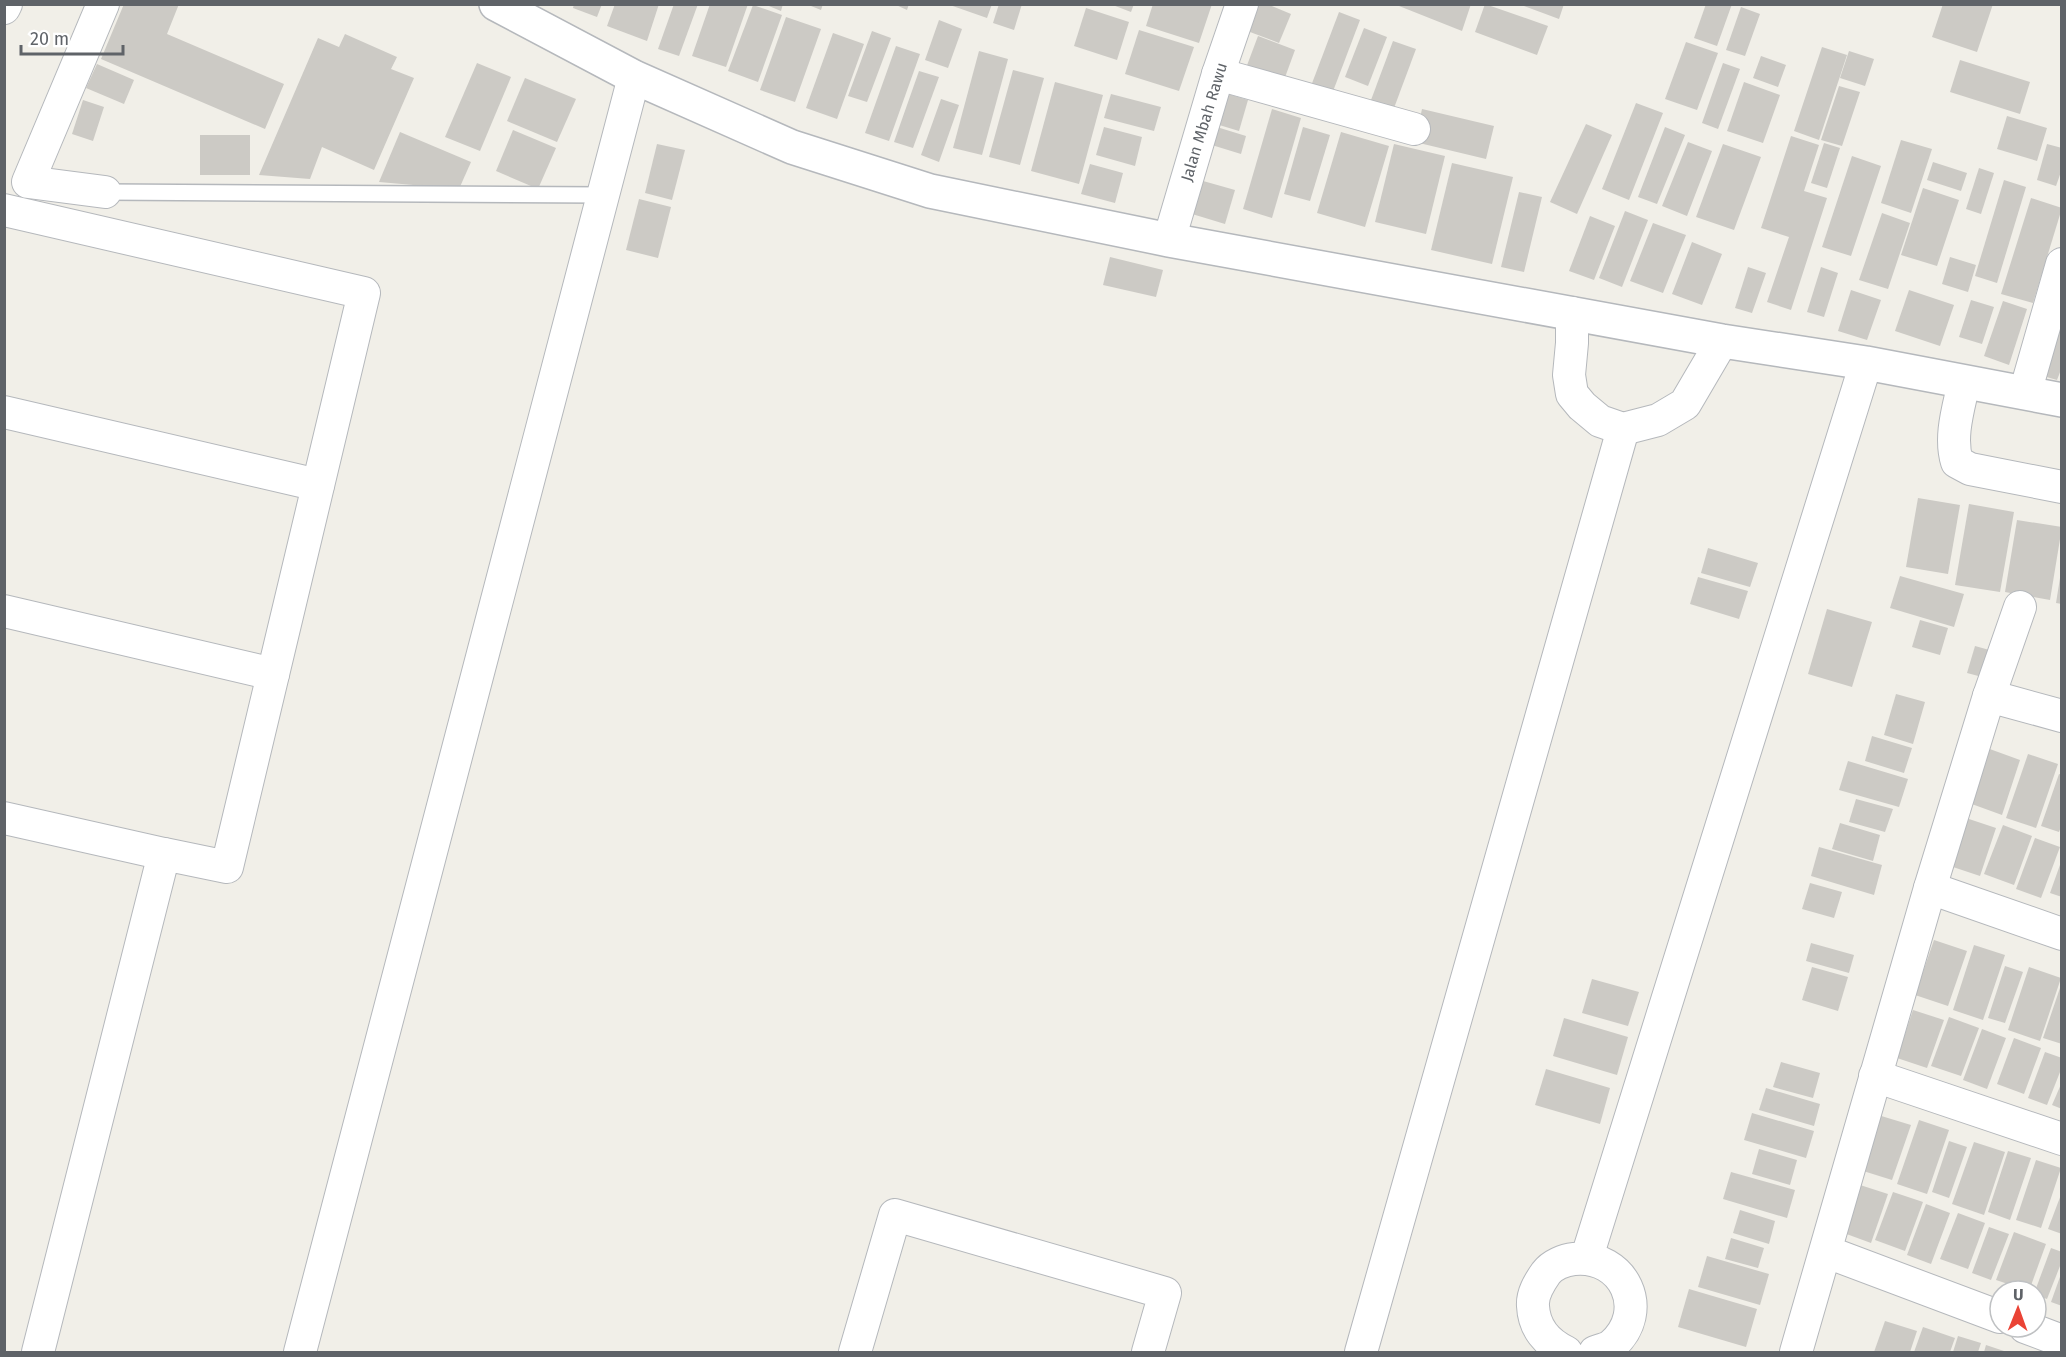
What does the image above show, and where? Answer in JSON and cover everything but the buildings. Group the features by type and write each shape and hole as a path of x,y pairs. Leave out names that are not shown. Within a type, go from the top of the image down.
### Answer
{"street":[{"path":"103,4 28,182 105,192"},
{"path":"496,4 633,77 792,147 930,191 1169,240 1722,341 1866,363 2061,400"},
{"name":"Jalan Mbah Rawu","path":"1169,240 1218,74 1242,4"},
{"path":"1218,74 1414,129"},
{"path":"300,1353 633,77"},
{"path":"4,210 364,293 227,867 4,818"},
{"path":"2025,393 2061,264"},
{"path":"1572,313 1569,375 1572,394 1600,421 1623,429 1658,420 1686,404 1722,341"},
{"path":"1587,1257 1866,363"},
{"path":"1964,382 1954,440 1957,462 1970,469 2061,487"},
{"path":"4,411 318,486"},
{"path":"1361,1353 1623,429"},
{"path":"1796,1353 1827,1252 1930,888 1989,696 2020,607"},
{"path":"4,611 273,674"},
{"path":"1989,696 2061,716"},
{"path":"38,1353 164,854"},
{"path":"1930,888 2061,934"},
{"path":"1875,1076 2061,1139"},
{"path":"855,1353 895,1215 1165,1293 1148,1353"},
{"path":"1827,1252 1988,1312"},
{"path":"1565,1352 1547,1341 1536,1325 1532,1305 1537,1285 1549,1269 1567,1259 1587,1257 1610,1266 1626,1283 1631,1306 1626,1329 1610,1346 1595,1353"}],"lane":[{"path":"105,192 603,195"}]}
